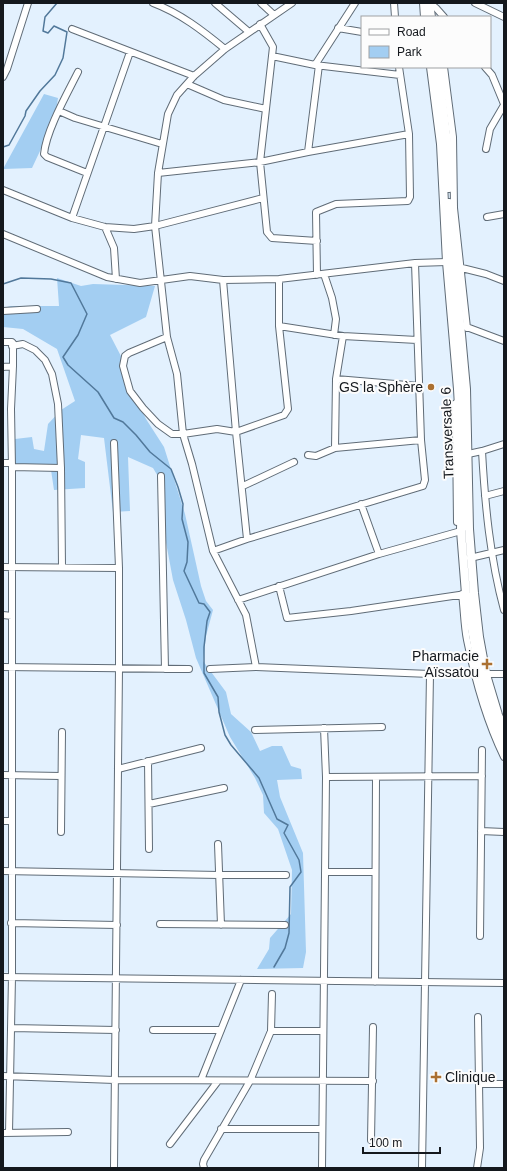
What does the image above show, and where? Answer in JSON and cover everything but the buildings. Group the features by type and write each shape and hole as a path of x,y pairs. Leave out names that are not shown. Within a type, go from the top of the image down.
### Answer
{"main road":[{"path":"424,3 425,16"},
{"path":"431,16 433,4"},
{"name":"Transversale 6","path":"431,68 454,265 464,326 466,388 459,531 464,594 480,675 492,717 504,745"},
{"name":"Transversale 6","path":"438,68 444,89 447,142 451,158 462,458 470,558 479,637 480,675"}],"street":[{"path":"3,78 28,3"},
{"path":"153,3 195,25 225,49"},
{"path":"215,3 249,32"},
{"path":"260,3 274,15"},
{"path":"256,667 246,615 213,551 183,434 177,374 167,337 155,226 158,173 162,144 168,114 177,95 194,76 225,49 292,3"},
{"path":"308,152 317,65 338,28 355,3"},
{"path":"394,3 395,16"},
{"path":"475,3 483,5 504,17"},
{"path":"433,4 437,16"},
{"path":"433,4 443,16"},
{"path":"260,24 273,47 260,162 267,232 272,238 317,241"},
{"path":"338,28 361,32"},
{"path":"72,29 194,76"},
{"path":"72,218 130,52"},
{"path":"272,56 317,65 400,75"},
{"path":"334,334 336,319 332,298 321,274 317,241 316,212 336,204 408,201 410,197 409,134 399,68"},
{"path":"444,68 444,89"},
{"path":"486,68 492,75 504,105 490,129 486,149"},
{"path":"78,72 59,111 45,146 44,154 47,157 87,173"},
{"path":"187,84 224,100 266,109"},
{"path":"59,111 75,118 162,144"},
{"path":"158,173 260,162 409,134"},
{"path":"3,190 72,218 105,227 134,229 155,226 263,198"},
{"path":"487,216 504,214"},
{"path":"105,227 114,248 116,278"},
{"path":"3,234 106,277 140,283 190,276 223,280 279,279 415,263 454,265 504,281"},
{"path":"213,551 247,539 423,486 425,480 421,440 415,263"},
{"path":"167,337 129,353 125,356 123,366 130,391 158,424 172,434 183,434 217,429 236,432 284,416 288,409 279,326 279,279"},
{"path":"223,280 247,539"},
{"path":"3,311 37,309"},
{"path":"279,326 343,336 417,340"},
{"path":"464,326 504,341"},
{"path":"335,448 336,379 343,336"},
{"path":"3,342 12,342 13,366 11,409 12,977 10,1076 6,1133 68,1132"},
{"path":"12,346 23,344 35,350 45,360 52,374 58,404 61,468 62,567"},
{"path":"3,367 13,366"},
{"path":"336,379 419,386"},
{"path":"3,409 11,409"},
{"path":"308,455 316,456 335,448 421,440"},
{"path":"114,443 119,568 114,1168"},
{"path":"462,458 504,444"},
{"path":"482,451 491,554 504,608"},
{"path":"243,486 294,462"},
{"path":"3,463 12,465 61,468"},
{"path":"161,476 165,669"},
{"path":"485,496 504,491"},
{"path":"361,504 379,554"},
{"path":"238,600 379,554 459,531"},
{"path":"470,558 504,550"},
{"path":"3,567 119,568"},
{"path":"279,586 287,618 350,611 464,594"},
{"path":"3,615 12,616"},
{"path":"3,667 189,669"},
{"path":"210,669 256,667 430,674 504,674"},
{"path":"422,1168 430,674"},
{"path":"255,730 382,727"},
{"path":"322,1168 326,777 324,728"},
{"path":"61,832 62,732"},
{"path":"499,733 504,757"},
{"path":"118,770 201,748"},
{"path":"480,936 482,750"},
{"path":"148,761 149,849"},
{"path":"3,775 61,776"},
{"path":"326,777 482,776"},
{"path":"374,982 376,777"},
{"path":"149,804 224,788"},
{"path":"3,821 11,821"},
{"path":"481,831 504,832"},
{"path":"218,844 221,925"},
{"path":"3,871 117,874 286,875"},
{"path":"325,872 375,872"},
{"path":"12,923 117,925"},
{"path":"160,924 284,925"},
{"path":"3,977 504,983"},
{"path":"202,1080 241,980"},
{"path":"204,1168 204,1160 250,1081 271,1031 272,994"},
{"path":"477,1168 480,1148 478,1017"},
{"path":"371,1140 373,1027"},
{"path":"10,1028 116,1030"},
{"path":"153,1030 221,1030"},
{"path":"271,1031 323,1031"},
{"path":"3,1040 10,1040"},
{"path":"3,1076 114,1080 373,1081"},
{"path":"170,1144 218,1081"},
{"path":"479,1084 504,1084"},
{"path":"221,1129 322,1129"}],"shaded area":[{"path":"3,872 10,872 10,972 3,972"}],"green space":[{"path":"44,94 58,98 55,117 32,168 3,169"},
{"path":"57,278 81,286 93,284 155,286 146,317 110,335 123,360 131,389 146,419 164,447 185,514 201,586 206,601 213,610 206,636 203,661 226,692 231,714 251,732 260,751 272,746 282,746 291,766 301,769 302,779 277,780 280,797 303,853 306,952 303,968 257,969 269,949 270,938 291,914 292,870 278,829 264,813 263,795 255,778 230,737 196,658 173,580 165,537 159,478 153,468 128,457 130,511 113,512 104,438 81,435 78,459 85,462 85,488 54,490 51,470 15,470 15,439 32,437 34,449 44,451 48,424 61,410 75,401 57,349 23,329 3,327 3,308 11,306 59,306"}],"waterway":[{"path":"3,147 9,145 25,116 26,111 40,91 55,75 63,58 67,32 54,26 48,33 43,31 45,17 57,3"},
{"path":"3,284 21,278 51,279 71,283 87,314 78,335 63,357 68,365 98,392 114,418 123,422 150,452 171,469 183,504 182,519 188,542 187,562 184,571 199,603 204,604 210,612 207,621 204,647 204,673 218,697 219,712 225,735 231,745 259,778 277,819 288,825 284,833 299,860 301,872 290,887 289,933 285,948 274,967"}],"place":[{"name":"GS la Sphère","path":"431,387"},
{"name":"Pharmacie Aïssatou","path":"487,664"},
{"name":"Clinique","path":"436,1077"}]}
